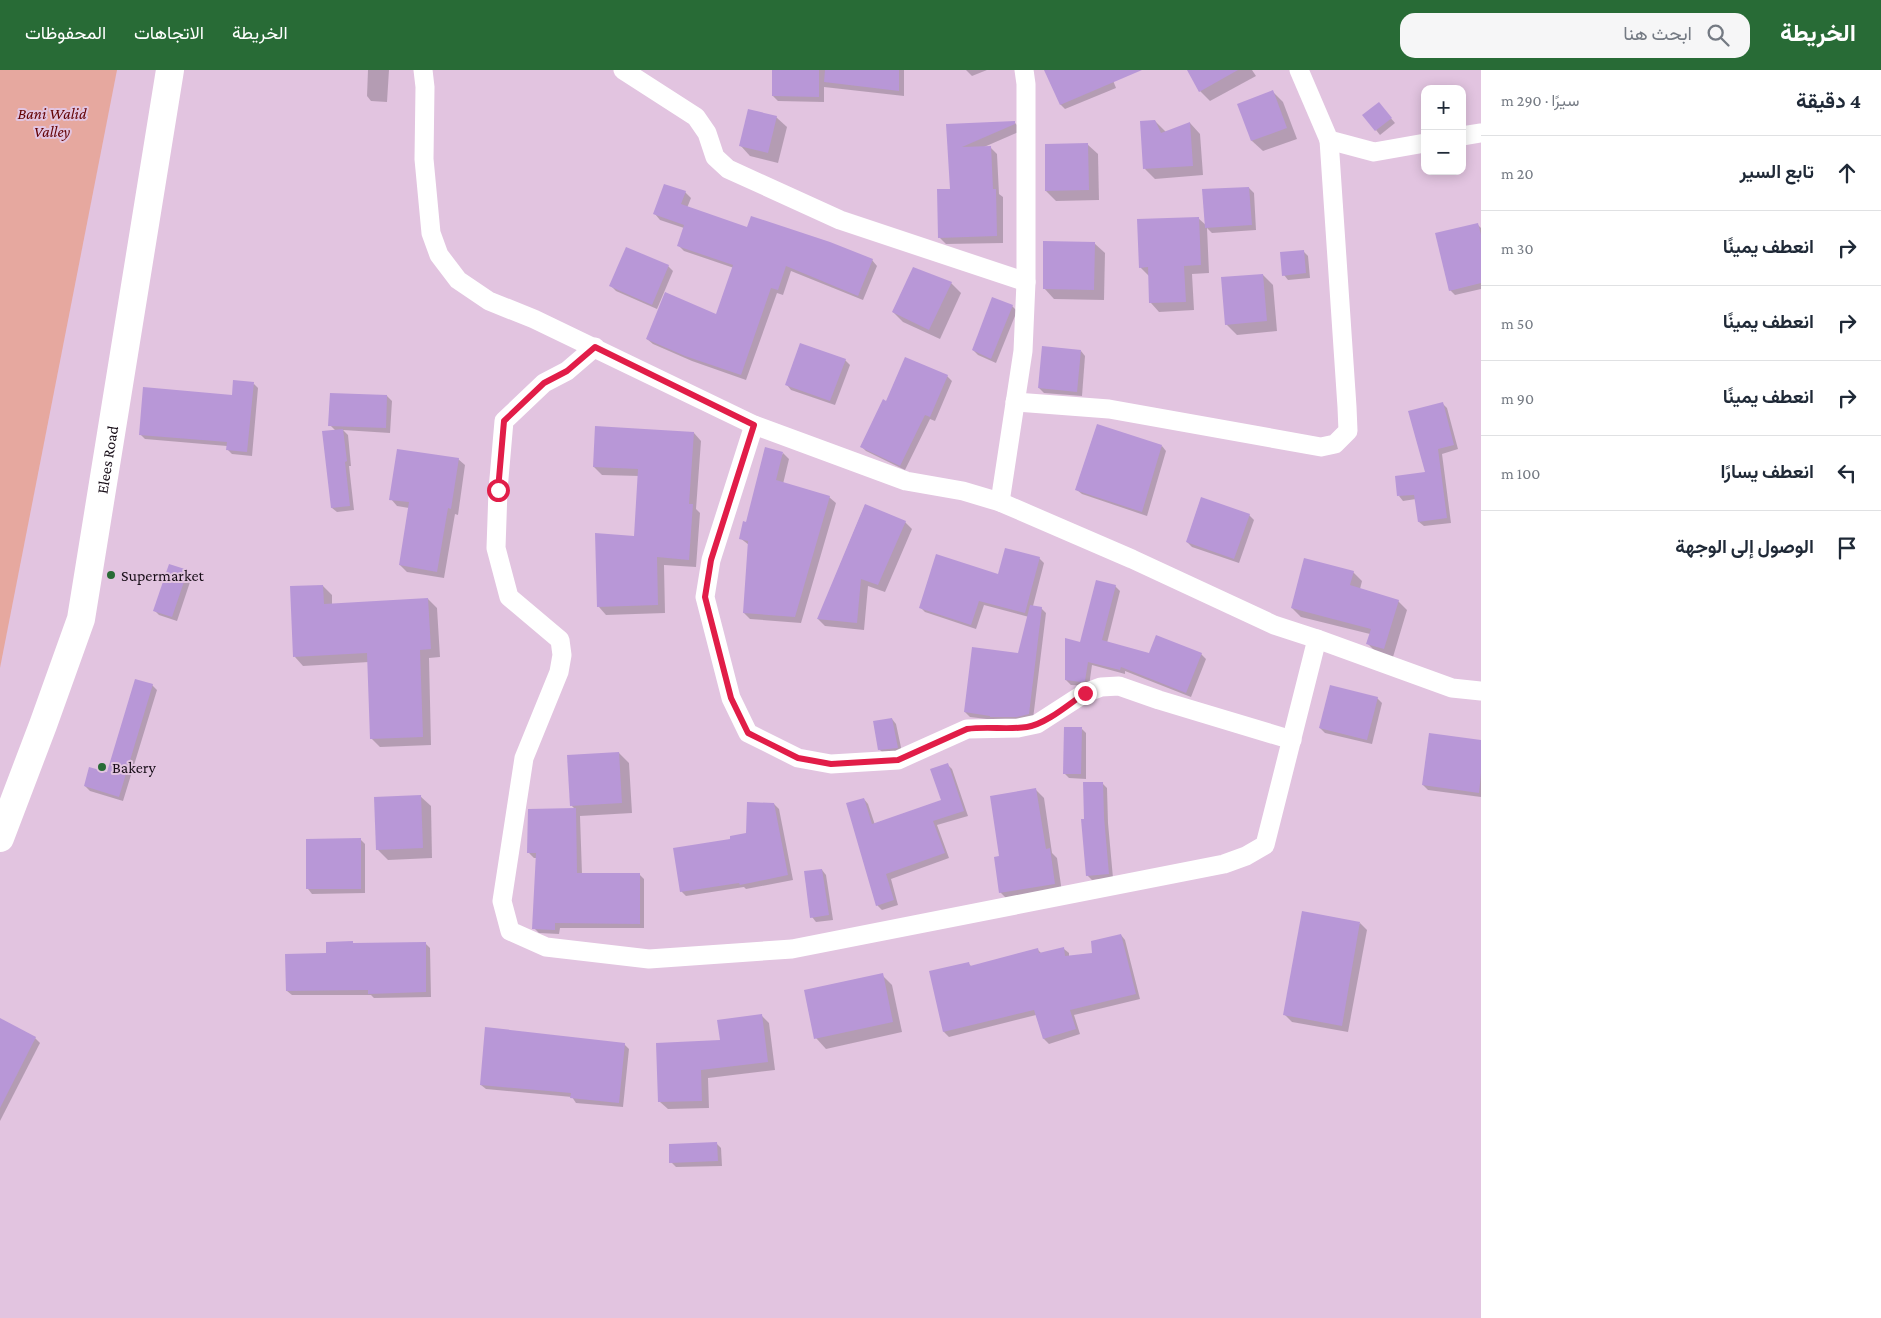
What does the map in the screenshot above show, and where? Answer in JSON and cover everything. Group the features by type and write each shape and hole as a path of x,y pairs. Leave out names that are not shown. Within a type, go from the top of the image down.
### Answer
{"highway":[{"name":"Elees Road","path":"0,838 80,620 170,70"}],"street":[{"path":"423,70 425,87 424,159 431,232 439,255 458,280 489,302 534,319 595,347 754,425 890,476 906,481 963,491 1000,502 1132,559 1274,625 1317,638 1452,688 1481,691"},
{"path":"623,70 696,117 704,126 715,157 728,169 840,220 1026,282"},
{"path":"1000,502 1023,351 1026,282 1024,70"},
{"path":"1015,402 1109,409 1321,447 1335,444 1348,432 1348,407 1328,140 1299,70"},
{"path":"1466,135 1481,133"},
{"path":"1328,140 1374,152 1421,144"},
{"path":"595,347 567,371 544,383 504,421 498,490 496,548 510,597 560,640 562,655 559,672 524,758 502,901 510,931 546,947 649,959 792,949 1224,864 1246,856 1265,845 1317,638"},
{"path":"754,425 711,560 705,597 731,698 748,733 798,758 831,764 898,760 967,729 978,727 1018,728 1037,724 1085,693 1101,687 1119,686 1292,740"}],"green space":[{"name":"Bani Walid Valley","path":"0,70 117,70 0,668"}],"building":[{"path":"772,70 819,70 819,97 772,96"},
{"path":"825,70 899,70 899,91 824,82"},
{"path":"1044,70 1142,70 1060,105"},
{"path":"1187,70 1238,70 1199,92"},
{"path":"1273,90 1287,128 1251,141 1237,104"},
{"path":"1379,102 1392,118 1375,131 1362,115"},
{"path":"748,109 777,116 768,153 739,146"},
{"path":"1155,120 1161,133 1190,122 1193,166 1143,169 1140,121"},
{"path":"1015,121 1015,124 962,147 991,146 993,189 996,189 997,236 938,238 937,189 950,189 946,124"},
{"path":"1088,143 1089,190 1045,191 1045,144"},
{"path":"664,184 686,191 681,204 747,227 751,216 830,242 873,259 858,296 786,266 778,290 771,288 741,375 685,356 646,339 665,292 716,314 733,265 677,246 684,225 653,214"},
{"path":"1249,187 1252,225 1205,228 1202,189"},
{"path":"1199,217 1201,265 1184,266 1186,302 1149,303 1148,267 1139,268 1137,219"},
{"path":"1478,223 1481,235 1481,283 1449,291 1435,233"},
{"path":"1043,241 1095,242 1094,290 1043,289"},
{"path":"626,247 669,265 652,305 609,286"},
{"path":"1304,250 1306,273 1282,276 1280,252"},
{"path":"913,267 952,282 929,330 892,312"},
{"path":"1263,274 1267,321 1225,325 1221,277"},
{"path":"992,297 1013,305 991,359 972,350"},
{"path":"800,343 846,359 830,401 785,385"},
{"path":"1042,346 1081,350 1077,392 1038,388"},
{"path":"905,357 948,375 930,417 925,415 900,466 860,447 883,399 886,401"},
{"path":"233,380 254,382 247,452 226,450 227,442 139,435 143,387 232,395"},
{"path":"330,393 387,395 386,428 328,426"},
{"path":"1443,402 1454,445 1438,449 1447,518 1418,522 1414,495 1397,496 1395,476 1425,472 1408,411"},
{"path":"1097,424 1162,445 1142,512 1075,490"},
{"path":"595,426 694,432 689,504 693,504 689,560 657,557 658,605 597,607 595,533 634,536 638,469 593,467"},
{"path":"343,429 350,506 331,508 322,431"},
{"path":"765,447 783,452 776,480 830,496 795,617 743,613 748,541 739,539 743,521 746,522"},
{"path":"397,449 459,458 451,509 448,508 437,572 399,565 409,502 389,500"},
{"path":"1201,497 1250,514 1234,559 1186,542"},
{"path":"865,504 906,521 878,585 861,579 857,623 817,619"},
{"path":"1005,548 1040,557 1025,613 979,601 971,625 919,608 936,554 998,574"},
{"path":"1304,558 1354,571 1350,585 1399,600 1384,649 1366,644 1371,629 1291,608"},
{"path":"169,564 188,570 172,617 153,611"},
{"path":"1096,580 1116,585 1102,640 1149,653 1156,635 1202,653 1186,693 1121,667 1120,670 1088,662 1085,681 1065,680 1065,638 1080,642"},
{"path":"323,585 324,604 428,598 431,649 420,650 423,737 370,739 367,653 293,657 290,586"},
{"path":"1030,605 1042,607 1029,714 1017,717 990,717 964,712 972,647 1018,653"},
{"path":"135,679 153,684 119,797 84,786 89,767 107,772"},
{"path":"1330,685 1378,697 1367,740 1319,728"},
{"path":"892,718 898,748 878,750 873,721"},
{"path":"1064,727 1082,727 1081,774 1063,774"},
{"path":"1429,733 1481,740 1479,793 1422,785"},
{"path":"619,752 622,803 570,806 567,755"},
{"path":"948,763 964,811 933,821 945,853 886,874 894,900 876,906 846,803 864,798 872,824 941,800 930,769"},
{"path":"1083,782 1103,782 1109,874 1086,876 1081,819 1084,819"},
{"path":"1036,788 1046,849 1050,848 1055,884 999,893 994,857 999,856 990,796"},
{"path":"421,795 423,848 376,850 374,797"},
{"path":"747,802 774,803 788,875 740,885 739,883 680,892 673,848 730,839 730,836 746,833"},
{"path":"576,808 577,873 640,873 640,924 555,923 555,930 532,929 536,853 527,853 528,809"},
{"path":"361,838 361,889 306,889 306,839"},
{"path":"822,869 829,915 810,918 804,871"},
{"path":"1302,911 1360,922 1342,1026 1283,1015"},
{"path":"1121,934 1136,994 1070,1010 1076,1029 1043,1039 1034,1010 943,1032 929,971 969,962 970,966 1038,948 1039,953 1064,947 1065,956 1092,953 1091,941"},
{"path":"353,941 353,943 426,942 426,992 368,994 368,990 286,991 285,954 326,953 326,942"},
{"path":"883,973 893,1022 814,1039 804,990"},
{"path":"762,1014 768,1062 701,1070 702,1101 658,1102 656,1043 720,1040 717,1020"},
{"path":"0,1018 36,1037 0,1108"},
{"path":"485,1027 625,1043 619,1103 570,1098 571,1093 480,1085"},
{"path":"717,1142 718,1161 669,1163 669,1144"}],"place":[{"name":"Supermarket","path":"111,575"},
{"name":"Bakery","path":"102,767"}],"route":[{"path":"498,490 504,421 544,383 567,371 595,347 754,425 711,560 705,597 731,698 748,733 798,758 831,764 898,760 967,729 978,727 1018,728 1037,724 1085,693"}]}
